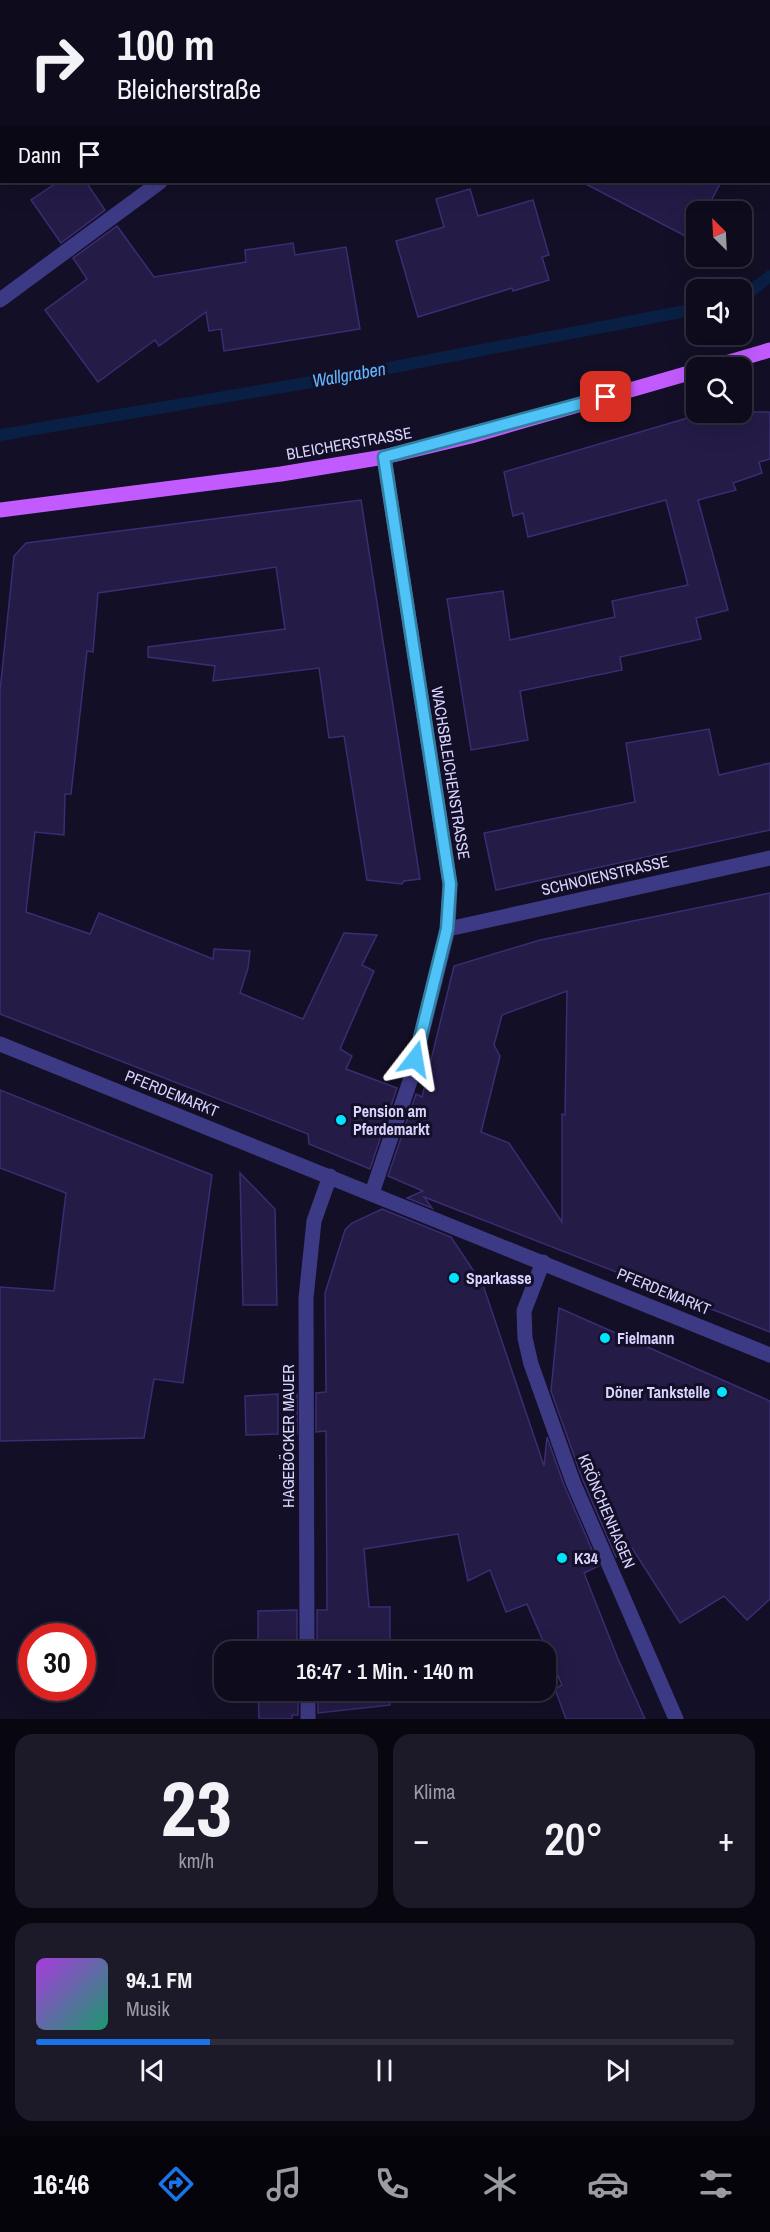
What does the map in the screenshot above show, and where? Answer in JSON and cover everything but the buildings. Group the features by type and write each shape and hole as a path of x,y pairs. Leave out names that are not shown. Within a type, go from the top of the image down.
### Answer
{"main road":[{"path":"746,357 770,350"},
{"name":"BLEICHERSTRASSE","path":"0,510 281,474 384,457 471,436 686,374"}],"street":[{"path":"0,300 159,183"},
{"name":"WACHSBLEICHENSTRASSE","path":"372,1193 410,1081 447,929 450,884 384,457"},
{"name":"SCHNOIENSTRASSE","path":"447,929 770,858"},
{"name":"PFERDEMARKT","path":"0,1044 770,1355"},
{"name":"HAGEBÖCKER MAUER","path":"307,1641 306,1298 314,1221 330,1176"},
{"name":"KRÖNCHENHAGEN","path":"543,1262 524,1311 525,1338 531,1364 573,1482 676,1719"},
{"path":"308,1701 308,1719"}],"waterway":[{"name":"Wallgraben","path":"752,290 770,276"},
{"name":"Wallgraben","path":"0,435 347,376 686,311"}],"place":[{"name":"Pension am Pferdemarkt","path":"341,1120"},
{"name":"Sparkasse","path":"454,1278"},
{"name":"Fielmann","path":"605,1338"},
{"name":"Döner Tankstelle","path":"722,1392"},
{"name":"K34","path":"562,1558"}],"route":[{"path":"415,1059 447,929 450,884 384,457 471,436 606,397"}]}
